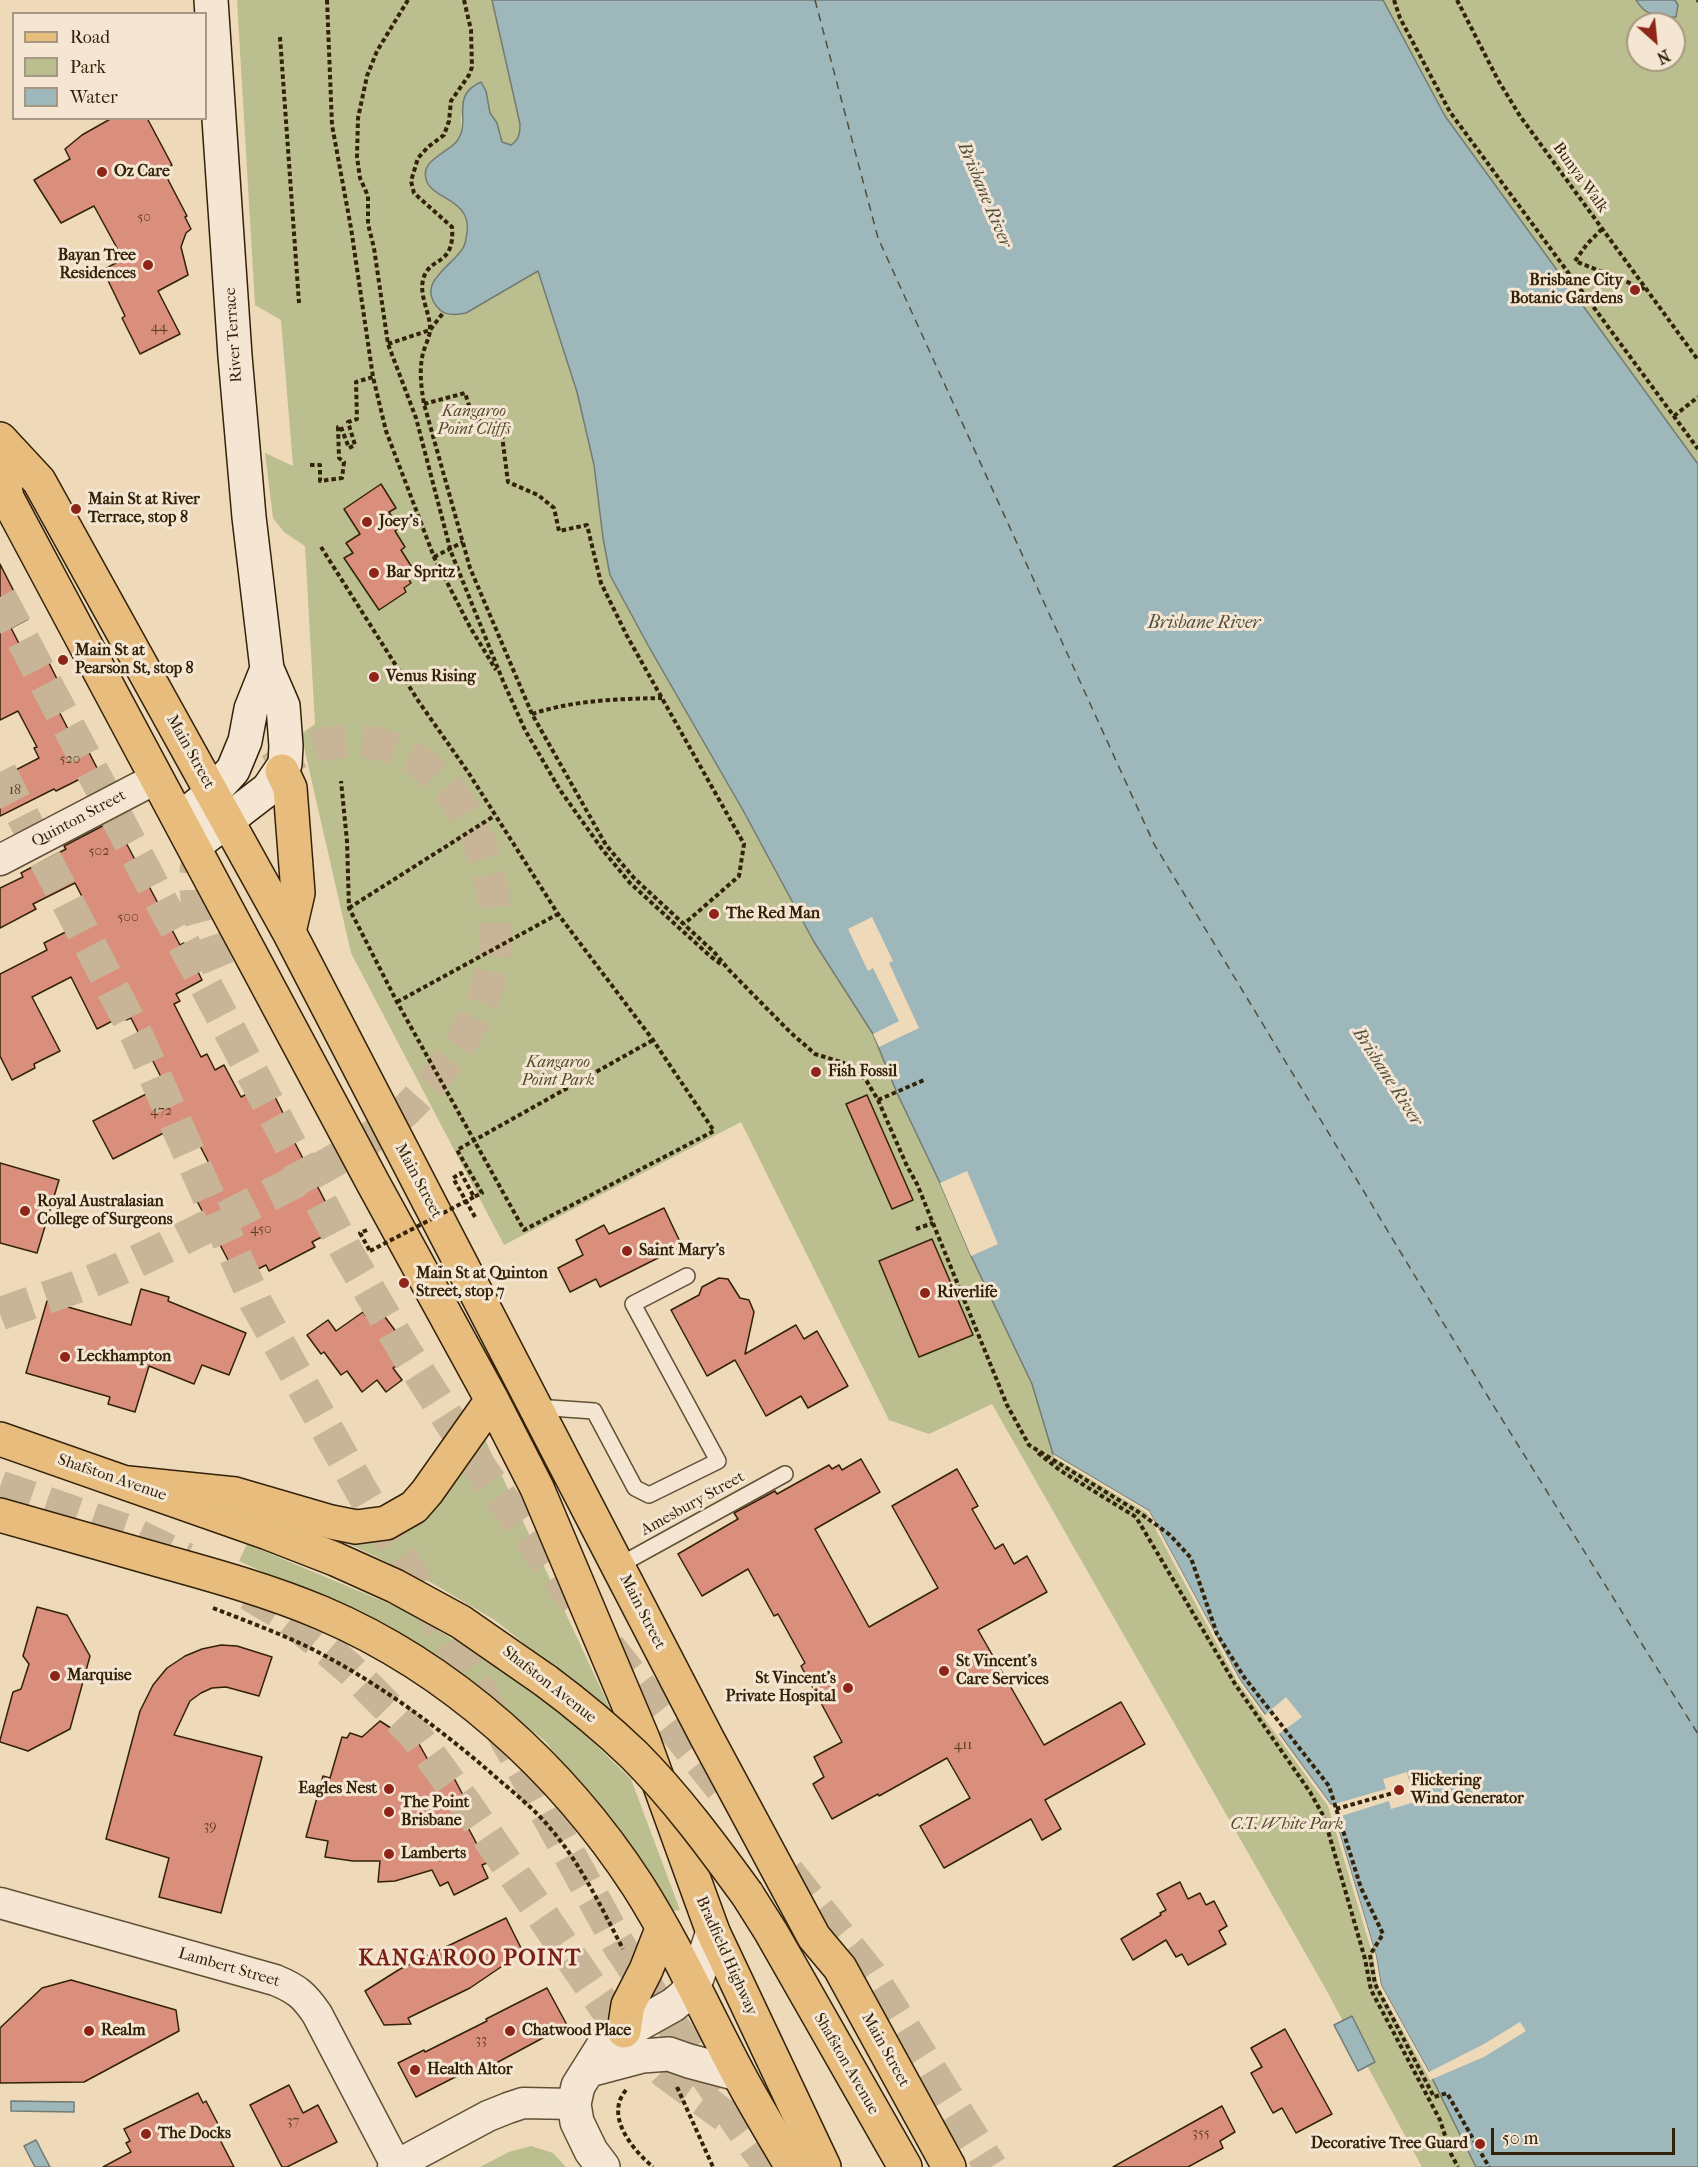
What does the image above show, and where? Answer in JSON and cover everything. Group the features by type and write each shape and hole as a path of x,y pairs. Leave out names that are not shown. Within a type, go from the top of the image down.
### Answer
{"main road":[{"name":"River Terrace","path":"211,0 236,368 249,517 267,669 282,706 286,746 285,764 282,771"},
{"name":"Main Street","path":"0,439 39,481 289,932 707,1738 814,1937 840,1968 949,2167"},
{"path":"0,456 7,498 492,1400 414,1508 386,1523 356,1527 235,1494 128,1483"},
{"name":"River Terrace","path":"187,832 212,793 233,770 239,758 249,727 251,709 267,669"},
{"path":"187,832 228,821 268,789 282,771 290,788 298,893 289,932"},
{"name":"Bradfield Highway","path":"492,1400 537,1488 643,1739 713,1932 824,2167"},
{"name":"Shafston Avenue","path":"0,1439 279,1538 395,1586 461,1622 578,1705 635,1756 716,1851 747,1894 905,2167"},
{"path":"0,1515 278,1596 354,1628 428,1671 465,1698 510,1736 584,1812 639,1888 738,2074 792,2167"},
{"path":"624,2031 628,2005 642,1979 662,1929"},
{"path":"603,2167 577,2122 574,2104 578,2086 606,2043 673,2005 693,1986 713,1932"},
{"name":"Main Street","path":"814,1937 824,1974 930,2167"},
{"path":"589,2070 642,2056 669,2054 738,2074"}],"street":[{"name":"Quinton Street","path":"0,860 157,778"},
{"name":"Lambert Street","path":"0,1903 275,1980 292,1987 303,1995 317,2014 395,2166"},
{"path":"395,2166 488,2116 508,2108 523,2103 574,2104"}],"lane":[{"path":"536,1407 594,1411 635,1488 649,1495 718,1461 633,1304 687,1276"},
{"name":"Amesbury Street","path":"618,1566 785,1474"}],"path":[{"path":"327,0 332,125 351,228 373,377 386,431 434,557 470,627 503,681"},
{"path":"408,0 377,51 367,76 358,118 357,140 360,178 368,196 368,224 374,248 388,344 416,418 450,548 525,730 560,790 602,849 630,883 710,956 729,970"},
{"path":"430,330 423,281 428,270 450,251 453,240 452,227 414,193 411,181 418,158 444,135 449,121 451,101 472,68 471,30 464,0"},
{"path":"1394,0 1400,18 1450,112 1698,449"},
{"name":"Bunya Walk","path":"1457,0 1498,80 1515,107 1698,360"},
{"path":"280,37 299,303"},
{"path":"1602,229 1575,261 1647,291"},
{"path":"443,313 430,330 422,355 420,381 424,404 470,568 532,714 606,845 633,878 714,952 729,970 815,1054 844,1063 866,1080 878,1100 933,1223 1007,1404 1029,1445 1060,1471 1136,1517 1235,1684 1310,1792 1324,1817 1365,1959 1371,1990 1440,2120 1451,2154 1458,2167"},
{"path":"388,344 430,330"},
{"path":"310,465 320,465 320,481 342,478 344,462 339,459 338,427 341,427 350,448 355,445 348,422 357,419 356,382 373,377"},
{"path":"424,404 465,393 474,421 500,420 508,482 538,495 554,507 559,531 587,525 601,583 744,844 740,876 684,924"},
{"path":"1674,416 1698,397"},
{"path":"434,557 463,542"},
{"path":"321,547 558,914 653,1040 714,1131 524,1230 397,1002 349,908 347,841 341,781"},
{"path":"532,714 555,706 614,699 662,698"},
{"path":"349,908 494,816"},
{"path":"397,1002 558,914"},
{"path":"370,1251 482,1193 457,1150 653,1040"},
{"path":"878,1100 924,1080"},
{"path":"474,1197 461,1173 453,1178 475,1217"},
{"path":"916,1229 933,1223"},
{"path":"1029,1445 1140,1513 1170,1535 1191,1558 1217,1634 1244,1677 1329,1786 1361,1888 1383,1934 1370,1955 1375,1984 1434,2097 1447,2093 1489,2167"},
{"path":"203,1604 306,1646 385,1691 458,1744 529,1806 561,1842 589,1884 623,1950 621,1959"},
{"path":"1336,1809 1393,1793"},
{"path":"670,2081 676,2085 713,2167"}],"green space":[{"path":"237,0 492,0 520,124 519,134 511,145 502,142 497,123 490,113 486,91 480,82 463,110 457,141 431,160 426,168 426,180 433,188 457,205 464,216 467,228 462,251 435,277 466,313 538,270 577,392 594,465 603,538 611,575 814,942 873,1034 897,1093 940,1183 971,1256 1032,1384 1053,1454 1149,1511 1240,1680 1331,1805 1376,1956 1381,1985 1429,2072 1476,2167 1422,2167 1323,1984 992,1404 929,1434 889,1420 741,1122 504,1245 351,953 301,734 315,724 305,546 284,532 273,518 265,453 293,466 281,320 255,305"},
{"name":"Brisbane City Botanic Gardens","path":"1383,0 1698,0 1698,464 1445,116"},
{"path":"483,1435 613,1715 496,1621 432,1583 340,1540 372,1541"},
{"path":"247,1544 404,1610 499,1667 536,1693 578,1728 631,1779 680,1910 671,1911 592,1798 544,1740 502,1707 378,1625 239,1561"},
{"path":"531,2146 553,2153 566,2167 480,2167 509,2152"}],"water":[{"name":"Brisbane River","path":"492,0 1383,0 1445,116 1698,464 1698,2167 1476,2167 1429,2072 1381,1985 1376,1956 1331,1805 1240,1680 1149,1511 1053,1454 1032,1384 971,1256 940,1183 897,1093 873,1034 814,942 744,812 610,575 594,465 577,392 538,271 466,313 456,315 446,313 440,310 433,300 431,291 433,282 465,245 467,222 464,213 458,207 431,188 425,174 426,168 457,141 463,125 463,102 466,94 481,82 502,142 511,145 516,141 519,133 520,124"},
{"path":"1636,0 1675,0 1678,5 1677,12 1648,12"},
{"path":"1352,2016 1375,2062 1358,2071 1334,2025"},
{"path":"11,2101 74,2102 74,2112 11,2111"},
{"path":"36,2140 50,2167 35,2167 24,2146"}],"pier":[{"path":"872,917 893,961 889,963 919,1028 879,1047 873,1034 899,1021 873,968 868,971 848,929"},
{"path":"967,1171 998,1244 971,1256 940,1183"},
{"path":"1053,1454 1149,1511 1240,1680 1265,1715 1286,1697 1302,1717 1279,1734 1331,1805 1386,1789 1383,1779 1407,1772 1415,1802 1391,1809 1389,1801 1335,1818 1376,1956 1381,1985 1429,2072 1484,2044 1520,2022 1526,2031 1484,2057 1430,2080 1378,1986 1373,1956 1328,1806 1237,1681 1147,1513 1055,1458"}],"building":[{"path":"108,120 148,120 172,165 163,170 187,216 185,217 191,229 186,233 181,247 188,275 158,291 180,334 140,354 122,318 125,316 103,270 123,259 94,206 61,223 34,180 70,159 65,149 82,135"},
{"path":"381,484 396,508 389,512 399,528 395,531 405,547 401,550 413,569 405,574 411,583 404,588 406,592 379,610 344,558 353,553 346,543 360,534 344,509"},
{"path":"0,564 28,619 11,628 30,665 46,657 62,689 50,694 69,731 76,727 98,770 0,816 0,778 39,758 34,748 37,747 18,711 0,720"},
{"path":"114,820 180,945 184,943 202,980 176,994 180,1001 174,1004 201,1057 207,1054 215,1070 224,1065 241,1097 268,1083 287,1121 284,1122 339,1228 312,1242 315,1247 269,1271 266,1265 238,1279 187,1182 212,1169 187,1121 113,1159 93,1121 160,1087 156,1080 161,1077 131,1018 126,1020 124,1015 97,1029 71,977 32,997 60,1051 34,1064 35,1068 12,1080 0,1056 0,974 47,950 44,943 93,918 75,883 33,904 36,909 0,928 0,888 23,877 21,873 66,849 64,846"},
{"path":"867,1095 913,1200 892,1209 846,1104"},
{"name":"Royal Australasian College of Surgeons","path":"0,1163 59,1180 37,1253 0,1243"},
{"name":"Saint Mary's","path":"664,1208 682,1246 600,1287 596,1279 570,1292 558,1268 583,1255 576,1240 604,1225 609,1234"},
{"name":"Riverlife","path":"932,1239 973,1335 919,1357 879,1261"},
{"path":"719,1278 728,1279 740,1298 749,1300 754,1312 745,1354 796,1325 804,1339 817,1331 848,1386 808,1408 801,1396 766,1416 735,1360 707,1376 671,1310 699,1295 702,1287"},
{"path":"141,1289 169,1297 168,1301 246,1333 229,1375 202,1365 194,1384 149,1366 135,1412 108,1404 110,1397 26,1373 47,1301 131,1325"},
{"path":"363,1312 366,1316 371,1312 375,1317 382,1313 397,1333 391,1338 406,1359 393,1368 402,1380 386,1392 377,1380 362,1392 347,1371 341,1375 324,1352 321,1354 307,1335 328,1320 336,1331"},
{"path":"861,1459 880,1492 815,1529 869,1627 938,1588 892,1506 957,1469 978,1506 972,1509 995,1549 1003,1544 1014,1564 1027,1556 1047,1592 978,1630 1044,1745 1121,1702 1145,1744 1045,1800 1061,1829 1042,1840 1031,1819 944,1868 920,1826 970,1798 947,1758 832,1819 813,1784 824,1777 814,1757 842,1742 801,1666 805,1663 778,1614 774,1616 748,1569 702,1596 678,1554 738,1519 734,1513 775,1491 777,1494 829,1465 832,1469 839,1465 842,1470"},
{"name":"Marquise","path":"37,1607 67,1615 90,1656 70,1729 28,1751 0,1742 0,1740 13,1692 21,1689 29,1664 23,1656"},
{"path":"221,1645 237,1646 272,1657 259,1696 226,1687 212,1688 201,1693 190,1701 174,1735 262,1757 221,1913 159,1897 169,1858 106,1839 140,1711 153,1685 167,1668 185,1656"},
{"name":"The Point Brisbane","path":"380,1721 400,1734 410,1728 433,1769 446,1763 464,1797 466,1805 464,1820 487,1863 482,1865 488,1878 454,1895 448,1882 440,1886 432,1870 395,1881 378,1882 380,1861 353,1861 325,1857 328,1841 306,1837 323,1776 330,1778 342,1737 347,1738 350,1733 362,1737"},
{"path":"1180,1882 1188,1899 1200,1893 1206,1905 1214,1901 1227,1926 1219,1931 1226,1944 1188,1965 1182,1954 1176,1957 1166,1940 1133,1960 1121,1939 1161,1915 1160,1913 1166,1910 1157,1894"},
{"path":"506,1918 523,1952 470,1988 408,2018 411,2024 384,2025 365,1991 400,1969"},
{"name":"Realm","path":"71,1980 176,2010 179,2031 84,2082 0,2083 0,2028 42,1988"},
{"path":"547,1988 567,2025 472,2076 469,2070 416,2097 398,2063 487,2021 486,2019"},
{"path":"1285,2029 1332,2114 1296,2133 1282,2108 1273,2113 1251,2073 1262,2067 1251,2048"},
{"path":"289,2085 303,2113 318,2105 337,2142 287,2167 282,2167 250,2105"},
{"name":"The Docks","path":"198,2093 203,2103 206,2101 219,2126 214,2128 234,2167 103,2167 131,2152 126,2143 130,2141 124,2129"},
{"path":"1222,2106 1235,2132 1220,2141 1223,2148 1188,2167 1113,2167"}],"ferry route":[{"path":"815,0 878,238 1154,844 1485,1392 1698,1734"}],"tunnel":[{"path":"0,597 348,1254 403,1348 477,1463 580,1608"},
{"path":"0,1314 87,1283 145,1257 339,1158 395,1120 417,1099 448,1062 475,1017 488,984 495,951 495,920 491,883 481,846 465,813 443,783 417,760 385,746 349,741 303,750 265,774"},
{"path":"0,772 137,1036 256,1303 361,1490 476,1684 620,1947 770,2167"},
{"path":"201,841 196,878 198,908 204,931 222,977"},
{"path":"0,1487 128,1531 186,1559"},
{"path":"249,1594 289,1618 350,1669 416,1736 605,2007 666,2073 725,2116"},
{"path":"609,1647 730,1799"},
{"path":"788,1872 870,1974 991,2167"}],"place":[{"name":"Oz Care","path":"102,172"},
{"name":"Bayan Tree Residences","path":"148,265"},
{"name":"Brisbane City Botanic Gardens","path":"1635,290"},
{"name":"Main St at River Terrace, stop 8","path":"76,509"},
{"name":"Joey’s","path":"367,522"},
{"name":"Bar Spritz","path":"374,573"},
{"name":"Main St at Pearson St, stop 8","path":"63,660"},
{"name":"Venus Rising","path":"374,677"},
{"name":"The Red Man","path":"714,914"},
{"name":"Fish Fossil","path":"816,1072"},
{"name":"Royal Australasian College of Surgeons","path":"25,1211"},
{"name":"Saint Mary's","path":"627,1251"},
{"name":"Main St at Quinton Street, stop 7","path":"404,1283"},
{"name":"Riverlife","path":"925,1293"},
{"name":"Leckhampton","path":"65,1357"},
{"name":"St Vincent's Care Services","path":"944,1671"},
{"name":"Marquise","path":"55,1676"},
{"name":"St Vincent's Private Hospital","path":"848,1688"},
{"name":"Eagles Nest","path":"389,1789"},
{"name":"Flickering Wind Generator","path":"1399,1790"},
{"name":"The Point Brisbane","path":"389,1812"},
{"name":"Lamberts","path":"389,1854"},
{"name":"Realm","path":"89,2031"},
{"name":"Chatwood Place","path":"510,2031"},
{"name":"Health Altor","path":"415,2070"},
{"name":"The Docks","path":"146,2134"},
{"name":"Decorative Tree Guard","path":"1480,2144"}],"district":[{"name":"KANGAROO POINT","path":"470,1960"}],"park label":[{"name":"Kangaroo Point Cliffs","path":"474,421"},
{"name":"Kangaroo Point Park","path":"558,1072"},
{"name":"C.T. White Park","path":"1287,1825"}]}
